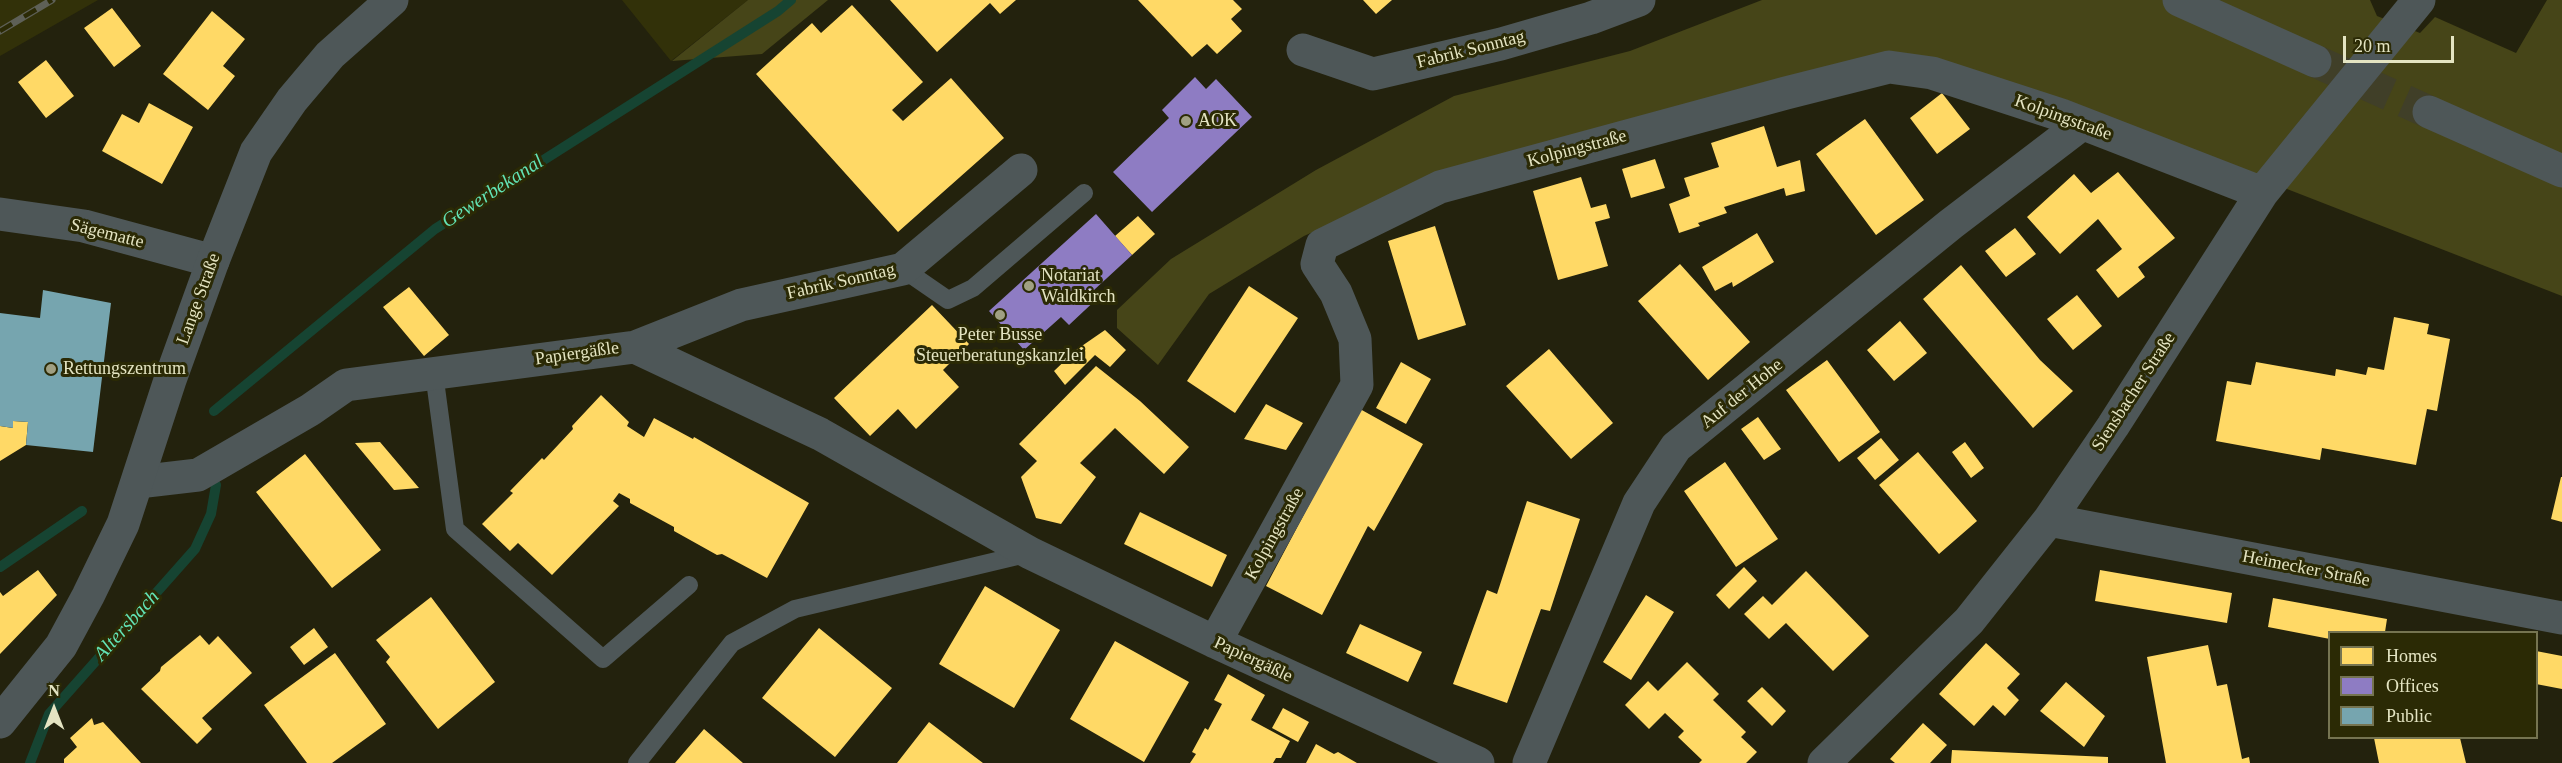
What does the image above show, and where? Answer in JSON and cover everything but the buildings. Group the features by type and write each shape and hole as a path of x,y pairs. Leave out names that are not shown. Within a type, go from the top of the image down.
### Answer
{"street":[{"name":"Lange Straße","path":"0,722 61,645 123,524 170,380 256,152 292,100 330,56 392,0"},
{"name":"Fabrik Sonntag","path":"1303,50 1372,74 1501,44 1590,18 1639,0"},
{"path":"2179,0 2315,61"},
{"name":"Siensbacher Straße","path":"1824,763 1969,621 2049,520 2113,426 2262,193 2419,0"},
{"name":"Kolpingstraße","path":"1215,642 1357,385 1355,339 1336,293 1317,264 1322,245 1440,187 1889,67 1932,73 2061,115 2262,193"},
{"path":"2429,112 2562,171"},
{"name":"Auf der Hohe","path":"1529,763 1639,503 1676,447 1951,224 2082,124"},
{"name":"Fabrik Sonntag","path":"635,347 741,304 903,268 1021,170"},
{"name":"Sägematte","path":"0,214 84,226 213,261"},
{"name":"Papiergäßle","path":"138,482 198,475 310,410 346,385 635,347 820,434 1030,553 1215,642 1478,763"},
{"name":"Heimecker Straße","path":"2049,520 2562,618"}],"lane":[{"path":"903,268 948,300 973,288 1084,193"},
{"path":"434,374 455,529 603,659 688,585"},
{"path":"636,763 732,643 795,609 1030,553"}],"shaded area":[{"path":"0,0 98,0 0,56"},
{"path":"622,0 748,0 671,61"},
{"path":"748,0 828,0 762,54 672,61"},
{"path":"1762,0 2370,0 2377,16 2420,33 2435,17 2516,53 2547,0 2562,0 2562,296 2066,103 1935,59 1437,176 1304,236 1209,294 1158,365 1117,328 1117,310 1171,259 1316,170 1454,96 1630,51"}],"waterway":[{"name":"Gewerbekanal","path":"214,411 435,229 778,11 791,0"},
{"name":"Altersbach","path":"30,763 49,714 195,549 211,514 216,485"},
{"name":"Gewerbekanal","path":"0,567 82,511"}],"tunnel":[{"path":"2315,61 2429,112"}],"railway":[{"path":"0,31 52,0"}],"place":[{"name":"AOK","path":"1186,121"},
{"name":"Notariat Waldkirch","path":"1029,286"},
{"name":"Peter Busse Steuerberatungskanzlei","path":"1000,315"},
{"name":"Rettungszentrum","path":"51,369"}]}
